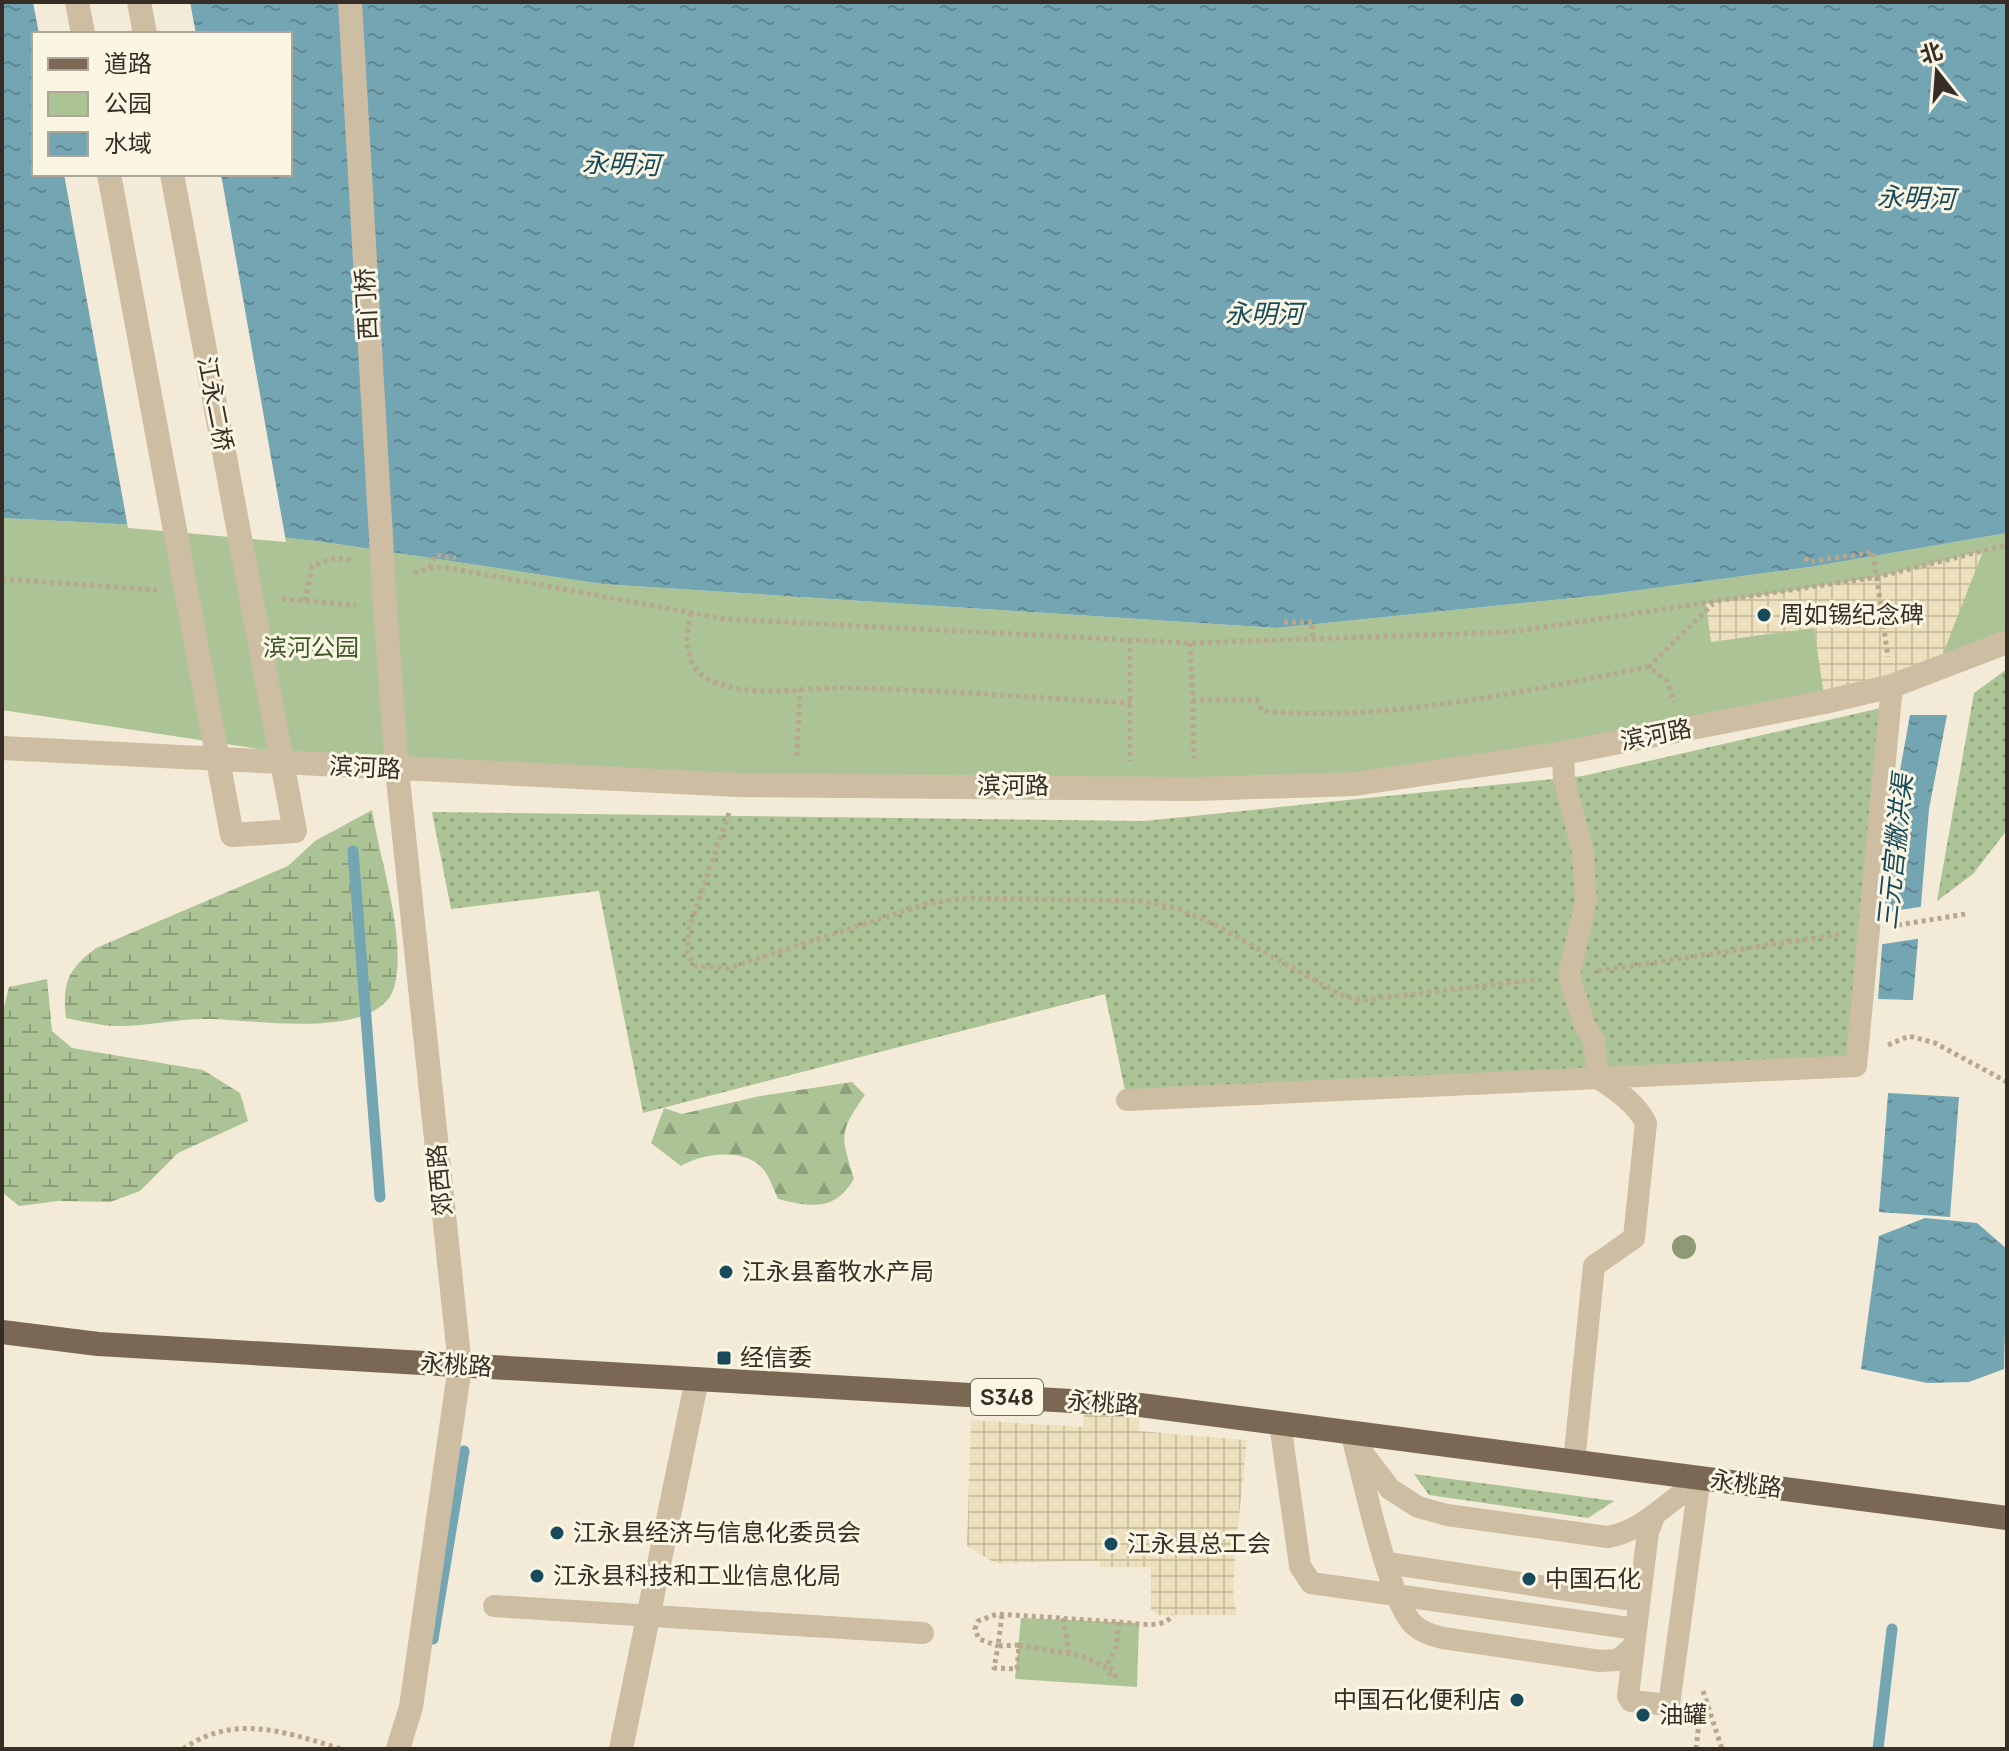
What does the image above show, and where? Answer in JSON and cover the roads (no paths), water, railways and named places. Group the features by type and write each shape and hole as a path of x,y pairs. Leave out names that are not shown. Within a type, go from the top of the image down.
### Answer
{"main road":[{"name":"永桃路","path":"2,1332 98,1344 1140,1405 1280,1423 1342,1435 2007,1518"}],"street":[{"path":"77,2 83,32"},
{"path":"139,2 145,32"},
{"name":"西门桥","path":"350,2 385,607"},
{"path":"109,176 218,760"},
{"name":"江永二桥","path":"172,176 295,831 232,835 218,760"},
{"name":"郊西路","path":"385,607 397,770 460,1366 411,1707 398,1749"},
{"name":"滨河路","path":"2,748 738,785 1130,786 1195,789 1355,784 1563,753 1892,686 2007,642"},
{"path":"621,1749 697,1379"}],"lane":[{"path":"1127,1100 1856,1066 1892,686"},
{"path":"1563,753 1564,779 1583,852 1586,901 1569,975 1584,1024 1594,1041 1598,1078 1638,1108 1646,1123 1634,1238 1594,1266 1574,1462"},
{"path":"1280,1423 1304,1576 1311,1583 1396,1592 1635,1637"},
{"path":"1342,1435 1390,1489 1418,1507 1447,1515 1608,1537 1630,1533 1653,1519 1682,1492 1706,1481"},
{"path":"1342,1435 1396,1592 1411,1622 1425,1633 1600,1661 1618,1660 1635,1637"},
{"path":"1653,1519 1628,1696 1631,1701 1669,1705 1706,1481"},
{"path":"1387,1563 1639,1601"},
{"path":"494,1606 923,1633"}],"water":[{"name":"永明河","path":"2,2 2007,2 2007,533 1810,567 1603,595 1276,628 602,584 324,542 196,528 2,518"},
{"path":"1910,715 1947,715 1929,809 1913,1000 1878,999 1892,815"},
{"path":"1888,1093 1959,1097 1950,1217 1879,1212"},
{"path":"1925,1218 1977,1223 2007,1249 2004,1369 1969,1382 1927,1383 1861,1369 1879,1236"}],"waterway":[{"path":"353,851 380,1197"},
{"path":"433,1639 464,1451"},
{"name":"三元宫撇洪渠","path":"1878,1749 1892,1629"}],"place":[{"name":"周如锡纪念碑","path":"1764,615"},
{"name":"江永县畜牧水产局","path":"726,1272"},
{"name":"经信委","path":"724,1358"},
{"name":"江永县经济与信息化委员会","path":"557,1533"},
{"name":"江永县总工会","path":"1111,1544"},
{"name":"江永县科技和工业信息化局","path":"537,1576"},
{"name":"中国石化","path":"1529,1579"},
{"name":"中国石化便利店","path":"1517,1700"},
{"name":"油罐","path":"1643,1715"}],"park label":[{"name":"滨河公园","path":"311,648"}]}
